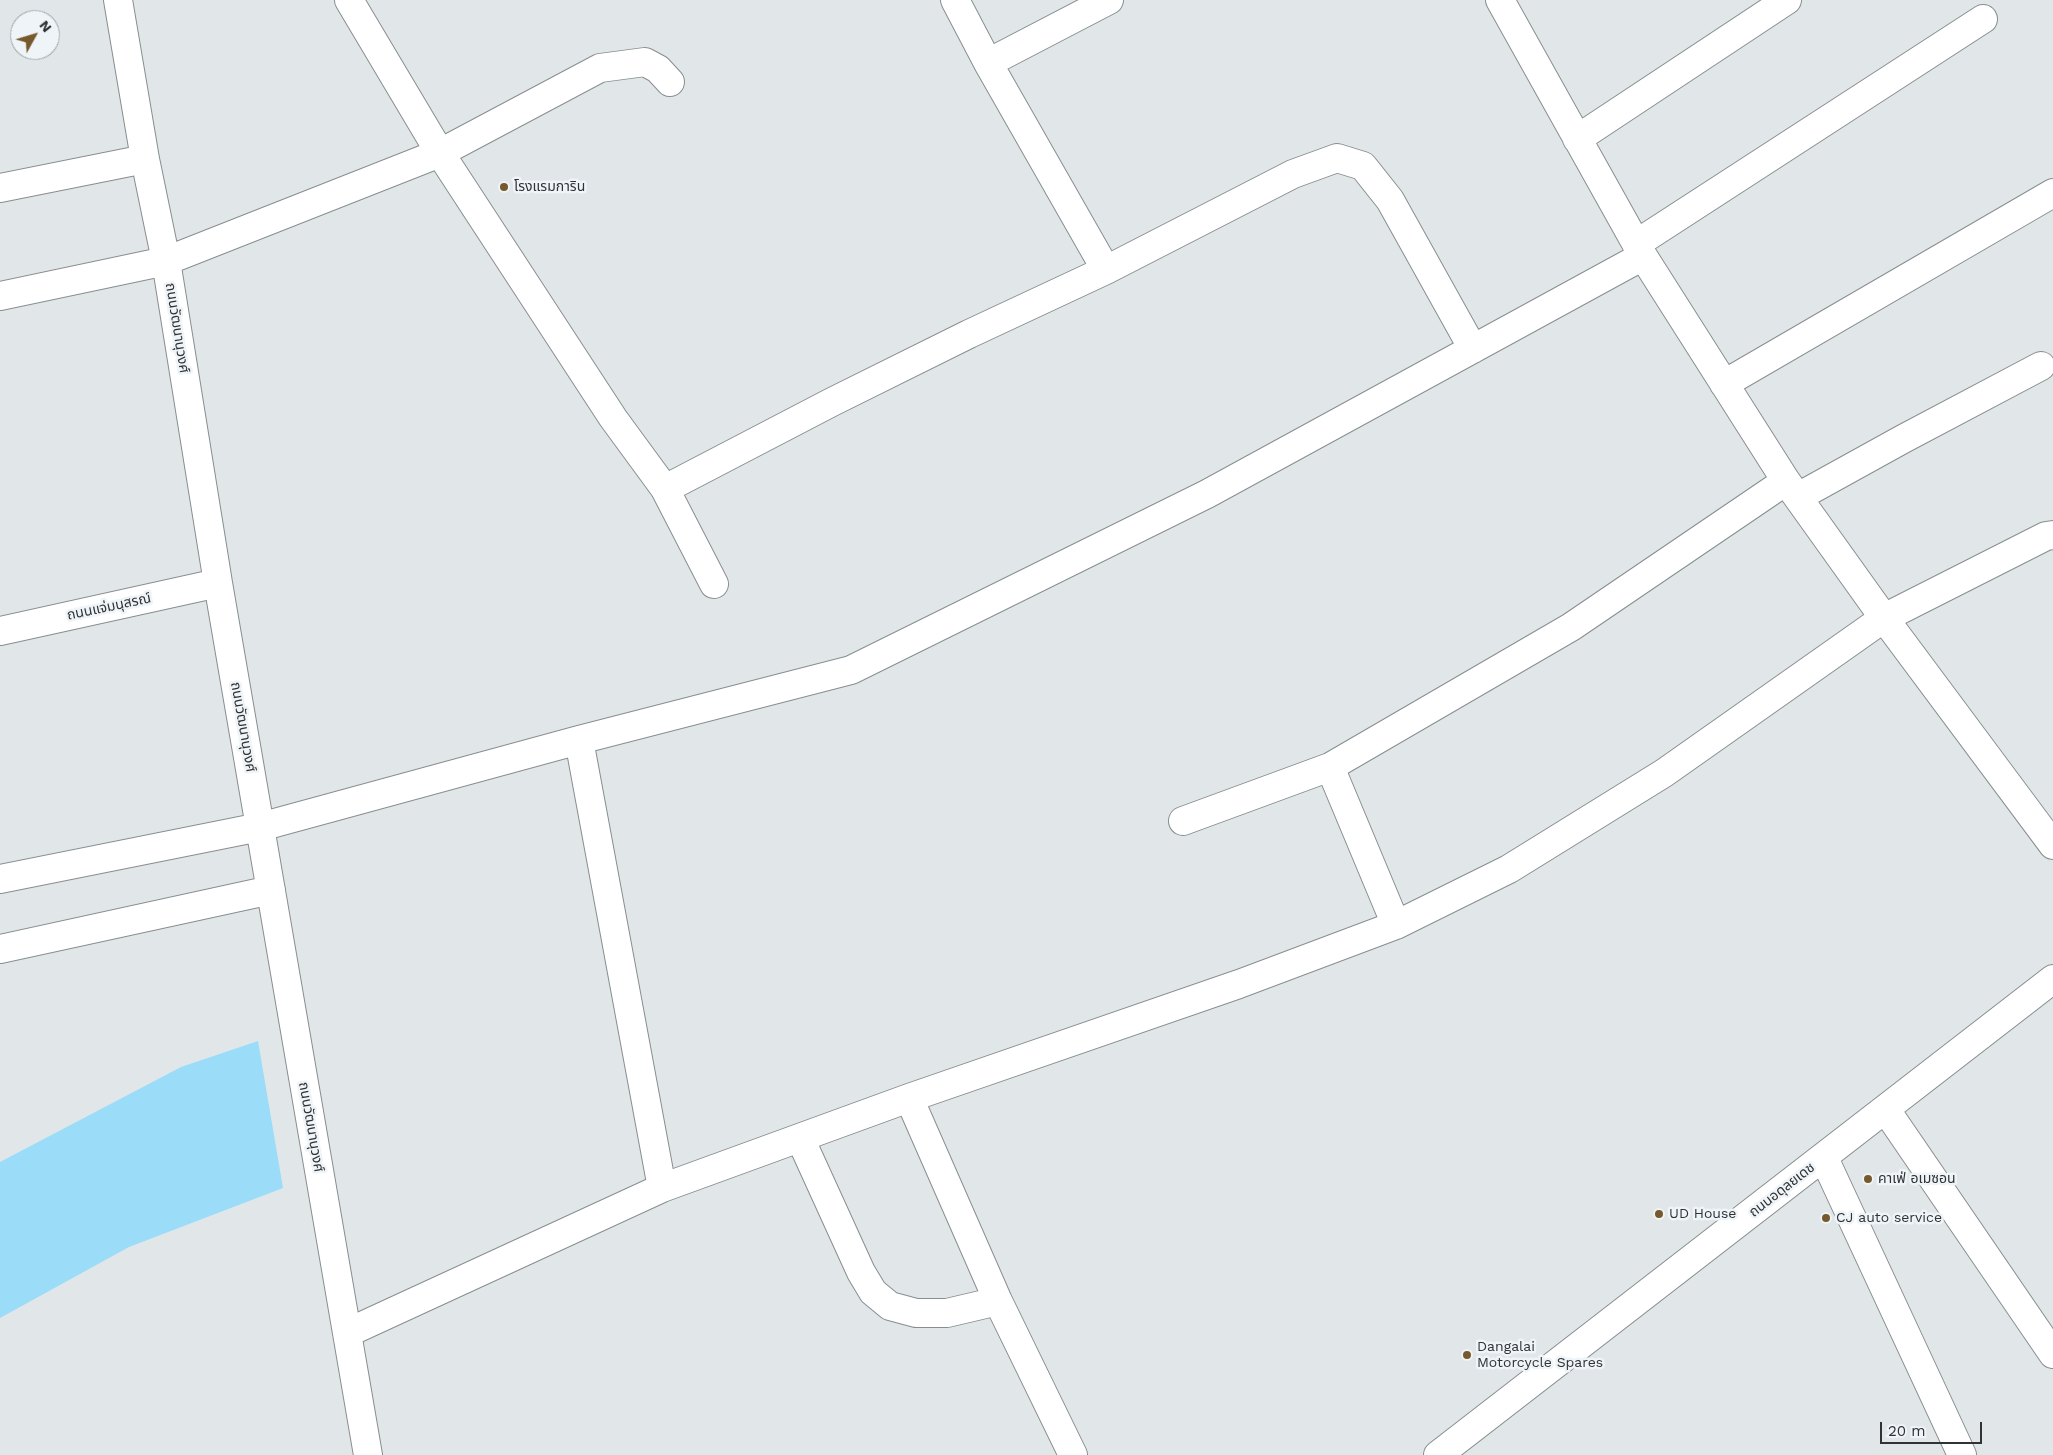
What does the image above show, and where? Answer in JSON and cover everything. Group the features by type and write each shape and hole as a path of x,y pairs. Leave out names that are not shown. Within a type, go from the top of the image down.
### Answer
{"street":[{"name":"ถนนวัฒนานุวงศ์","path":"118,0 145,159 166,260 218,583 368,1455"},
{"path":"349,0 440,152 613,418 666,489 714,584"},
{"path":"955,0 988,63 1106,270"},
{"path":"988,63 1109,0"},
{"path":"1500,0 1640,250 1792,489 1884,618 2053,845"},
{"path":"1577,139 1787,0"},
{"path":"0,879 260,827 579,740 851,670 1207,494 1473,349 1640,250 1982,19"},
{"path":"0,296 166,260 440,152 600,68 645,62 658,69 670,82"},
{"path":"666,489 832,402 969,334 1106,270 1293,174 1337,158 1363,166 1390,200 1473,349"},
{"path":"0,188 145,159"},
{"path":"1724,384 2053,193"},
{"path":"1183,821 1330,767 1571,627 1792,489 1903,439 2041,366"},
{"path":"347,1333 662,1188 909,1098 1239,984 1396,925 1509,869 1664,773 1884,618 2053,534"},
{"name":"ถนนแจ่มนุสรณ์","path":"0,630 218,583"},
{"path":"579,740 662,1188"},
{"path":"1330,767 1396,925"},
{"path":"0,949 271,890"},
{"name":"ถนนอดุลยเดช","path":"1438,1455 2053,979"},
{"path":"909,1098 998,1301 1073,1455"},
{"path":"1886,1110 2053,1354"},
{"path":"800,1138 861,1272 874,1292 890,1306 916,1313 947,1313 998,1301"},
{"path":"1824,1158 1962,1455"}],"shaded area":[{"path":"258,1041 283,1188 129,1247 0,1318 0,1162 181,1067"}],"place":[{"name":"โรงแรมการิน","path":"504,187"},
{"name":"คาเฟ่ อเมซอน","path":"1868,1179"},
{"name":"UD House","path":"1659,1214"},
{"name":"CJ auto service","path":"1826,1218"},
{"name":"Dangalai Motorcycle Spares","path":"1467,1355"}]}
